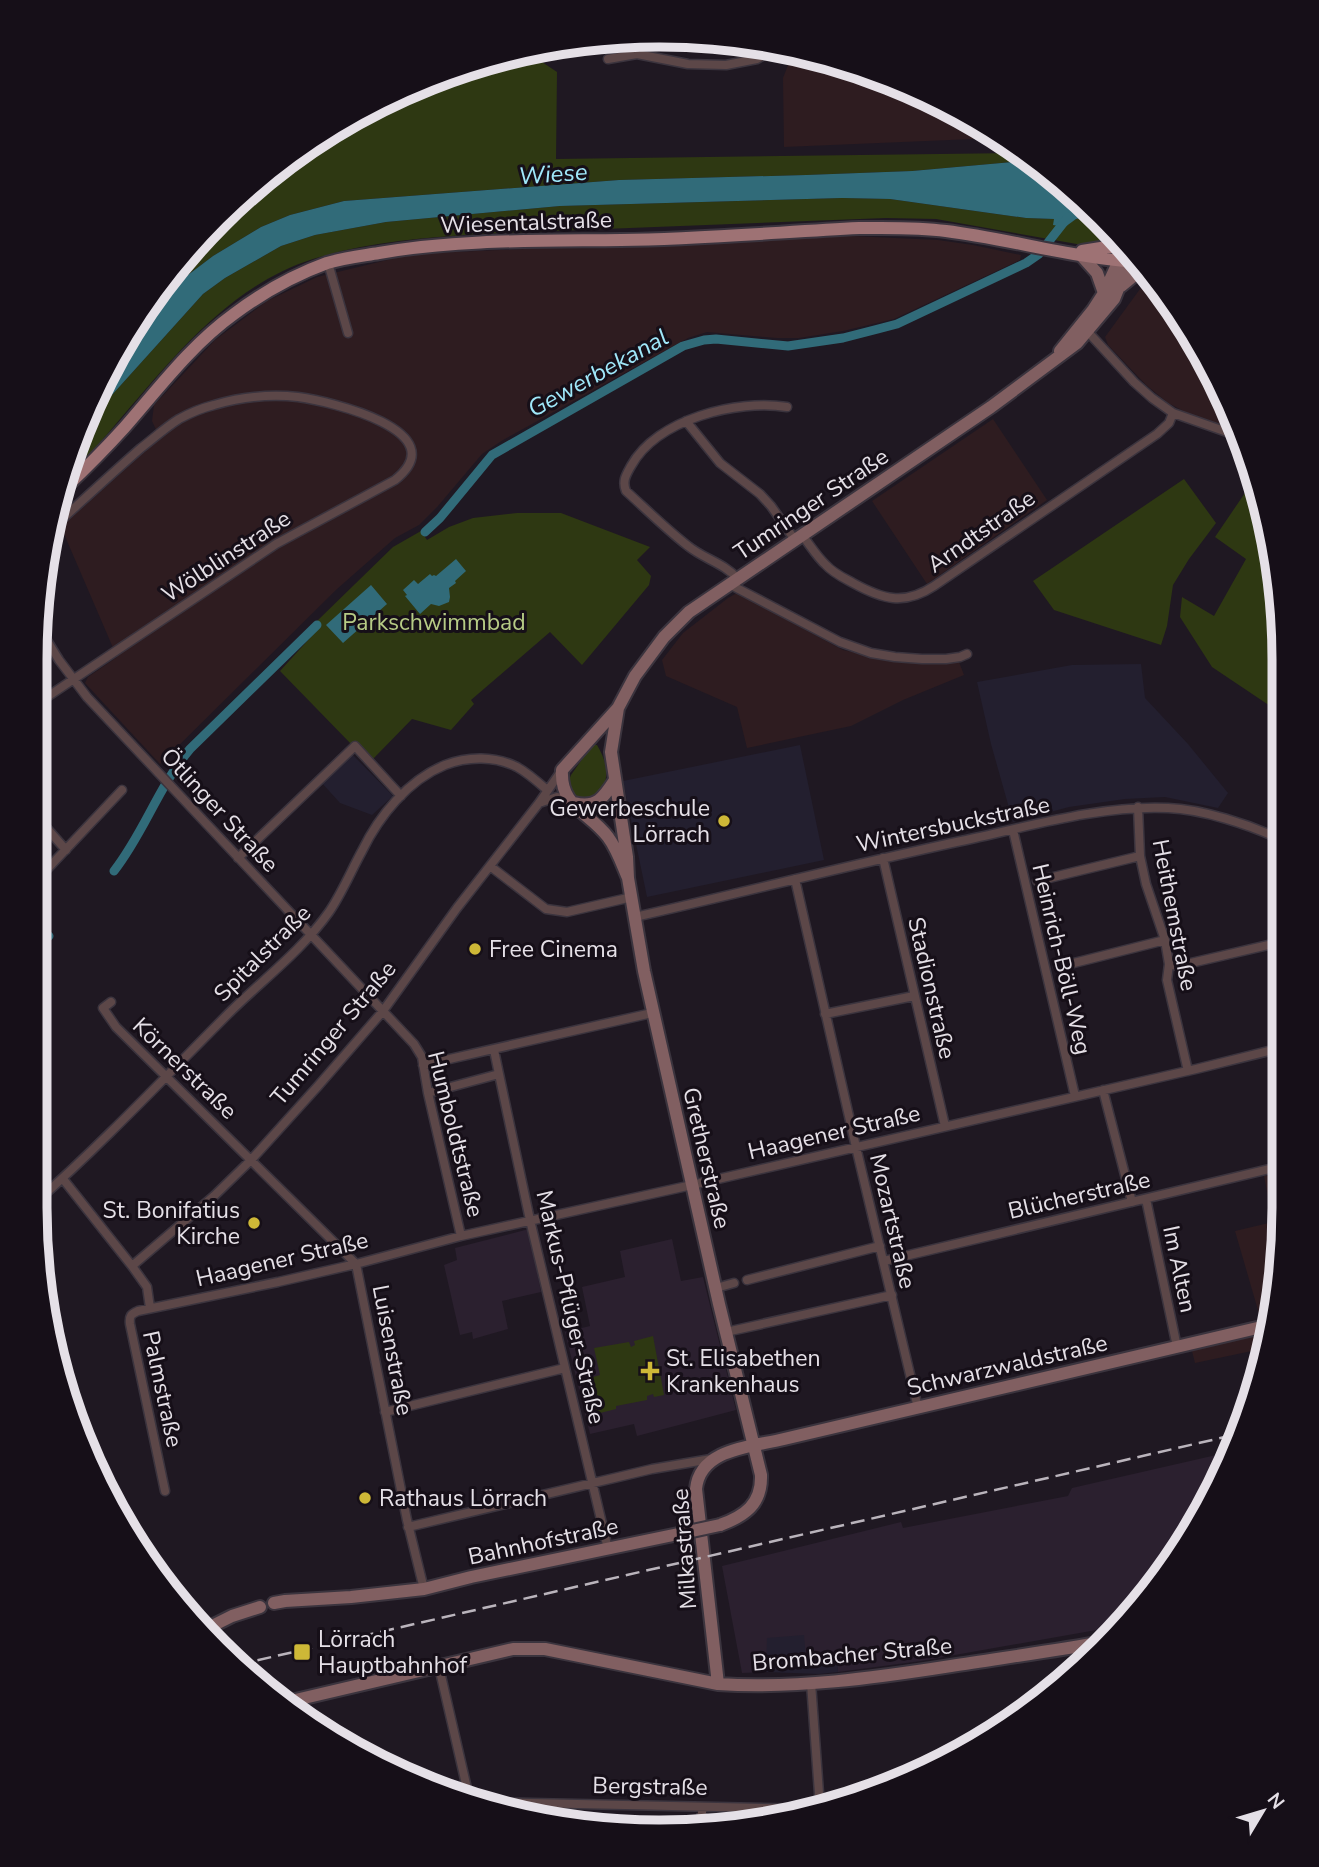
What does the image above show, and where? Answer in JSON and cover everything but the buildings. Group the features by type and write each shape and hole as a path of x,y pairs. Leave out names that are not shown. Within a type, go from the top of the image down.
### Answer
{"main road":[{"name":"Wiesentalstraße","path":"75,478 118,435 190,352 213,331 270,290 328,263 426,246 553,240 623,240 859,228 943,230 1077,254"},
{"path":"1077,254 1111,247"},
{"path":"1077,254 1124,260"},
{"path":"1077,254 1097,273 1104,293"},
{"name":"Tumringer Straße","path":"1085,328 1104,293 1126,264"},
{"name":"Tumringer Straße","path":"562,770 618,708 635,676 664,637 689,612 999,402 1053,360 1115,299 1127,265"},
{"path":"1121,287 1135,275"},
{"name":"Tumringer Straße","path":"611,752 618,708"},
{"path":"595,735 611,752"},
{"name":"Gretherstraße","path":"611,752 643,971 754,1446"},
{"path":"562,770 563,789 570,802 586,806 605,796 615,780"},
{"name":"Gretherstraße","path":"570,802 586,814 608,838 628,878"},
{"name":"Schwarzwaldstraße","path":"754,1446 1260,1327"},
{"path":"714,1458 754,1446"},
{"name":"Bahnhofstraße","path":"274,1603 424,1589 720,1525 746,1511 760,1493 761,1475 754,1446"},
{"name":"Milkastraße","path":"714,1458 704,1467 696,1489 718,1684"},
{"path":"213,1626 260,1607"},
{"name":"Brombacher Straße","path":"299,1702 513,1649 544,1649 718,1684 746,1686 811,1683 908,1673 1087,1645"}],"street":[{"path":"608,59 637,54 688,64 726,65 762,56"},
{"path":"328,263 348,333"},
{"path":"1085,328 1133,382 1173,413 1227,432"},
{"name":"Wölblinstraße","path":"47,697 276,544 395,480 407,468 410,457 408,442 400,432 367,415 333,404 298,397 243,397 179,419 65,516"},
{"path":"787,407 769,404 733,407 686,421 662,433 638,454 625,478 626,491 690,548 727,568 734,582 848,645 895,657 946,659 967,654"},
{"name":"Arndtstraße","path":"686,421 720,463 766,500 827,566 865,590 891,598 906,598 917,596 934,586 1157,434 1169,423 1173,413"},
{"name":"Ötlinger Straße","path":"48,643 87,697 383,1011"},
{"path":"238,858 355,746 401,796"},
{"name":"Spitalstraße","path":"47,1193 311,934 330,911 378,822 401,796 421,779 444,765 467,758 495,760 519,768 547,790"},
{"name":"Tumringer Straße","path":"132,1266 214,1196 251,1160 383,1011 562,770"},
{"path":"47,870 122,790"},
{"path":"539,803 557,797 570,802"},
{"name":"Wintersbuckstraße","path":"635,917 883,858 1101,812 1138,807 1172,808 1209,815 1272,836"},
{"name":"Heithemstraße","path":"1138,807 1140,856 1146,884 1165,940 1167,980 1188,1071"},
{"path":"47,829 66,850"},
{"name":"Heinrich-Böll-Weg","path":"1013,830 1075,1096"},
{"path":"1037,881 1140,856"},
{"name":"Stadionstraße","path":"883,858 945,1126"},
{"path":"490,866 546,909 567,912 632,897"},
{"name":"Mozartstraße","path":"795,879 918,1408"},
{"path":"1058,967 1165,940"},
{"path":"1168,964 1178,966 1272,945"},
{"path":"825,1014 914,996"},
{"name":"Körnerstraße","path":"111,1002 103,1008 116,1027 251,1160"},
{"name":"Humboldtstraße","path":"383,1011 414,1044 422,1057 461,1236"},
{"path":"423,1065 652,1013"},
{"name":"Markus-Pflüger-Straße","path":"494,1050 530,1220 608,1549"},
{"name":"Haagener Straße","path":"150,1308 278,1282 461,1236 1272,1050"},
{"path":"428,1093 499,1074"},
{"path":"1103,1090 1132,1202"},
{"name":"Luisenstraße","path":"251,1160 356,1264 408,1527 424,1589"},
{"name":"Blücherstraße","path":"884,1261 1272,1168"},
{"path":"63,1179 147,1287 150,1308"},
{"name":"Im Alten","path":"1146,1199 1177,1347"},
{"path":"747,1280 880,1246"},
{"path":"716,1288 734,1283"},
{"path":"726,1332 891,1295"},
{"name":"Palmstraße","path":"150,1308 133,1313 130,1324 165,1491"},
{"path":"385,1412 565,1368"},
{"path":"408,1527 652,1469 714,1458"},
{"path":"439,1667 467,1788"},
{"path":"811,1683 819,1799"},
{"name":"Bergstraße","path":"517,1803 777,1808"},
{"path":"701,1818 704,1807"}],"shaded area":[{"path":"789,61 818,68 894,94 982,139 784,147 783,78"},
{"path":"831,235 938,240 1021,255 1020,260 894,319 799,338 707,332 688,338 503,440 482,454 419,525 395,538 337,589 160,764 85,683 88,677 117,657 62,526 160,438 152,421 154,405 215,340 267,301 317,277 412,254"},
{"path":"1144,285 1169,319 1190,353 1225,425 1220,426 1193,416 1168,403 1146,385 1108,345 1105,337"},
{"path":"993,419 1047,500 927,584 872,501"},
{"path":"737,593 843,650 901,663 959,662 964,675 903,700 851,726 747,748 737,707 666,676 662,660 683,633"},
{"path":"1141,664 1145,698 1188,744 1228,793 1218,808 1165,797 1125,799 1069,807 1013,822 977,682 1072,665"},
{"name":"Gewerbeschule Lörrach","path":"800,745 824,860 647,897 623,781"},
{"path":"352,754 393,796 372,815 340,803 321,782"},
{"path":"1272,1174 1272,1215 1264,1176"},
{"path":"1271,1222 1267,1287 1261,1323 1260,1317 1235,1231"},
{"path":"529,1229 541,1292 502,1301 508,1329 473,1339 472,1332 460,1335 444,1265 457,1260 455,1248"},
{"name":"St. Elisabethen Krankenhaus","path":"672,1239 681,1281 703,1277 736,1410 637,1436 634,1424 590,1434 565,1332 590,1326 582,1287 625,1277 620,1251"},
{"path":"1259,1332 1255,1350 1195,1363 1192,1351"},
{"path":"1220,1454 1190,1514 1169,1548 1103,1629 921,1661 838,1672 836,1657 806,1659 768,1638 766,1672 742,1673 722,1566 901,1522 903,1528 1068,1496 1072,1488"},
{"path":"804,1635 806,1659 837,1657 838,1672 766,1672 767,1638"}],"green space":[{"path":"538,59 557,72 556,159 1004,153 1016,162 912,171 619,180 344,201 290,215 261,227 213,256 172,290 199,256 256,199 319,150 353,129 425,94 501,68"},
{"path":"890,199 1026,218 1054,219 1067,224 1082,218 1107,243 1088,246 936,219 886,218 477,234 353,248 282,271 228,306 180,351 80,464 103,405 203,294 281,246 315,235 386,222 560,206"},
{"path":"1184,479 1216,523 1173,585 1167,626 1161,645 1054,610 1033,581"},
{"path":"1247,489 1267,580 1272,707 1212,667 1180,617 1182,597 1214,616 1246,559 1215,537"},
{"name":"Parkschwimmbad","path":"517,513 561,513 650,547 637,560 651,576 649,585 582,665 550,632 471,700 474,704 451,730 412,719 373,759 356,742 352,745 280,671 320,627 316,622 393,547 421,531 427,540 449,527 473,518"},
{"path":"592,745 597,745 604,759 606,780 594,799 573,799 567,785"},
{"path":"653,1336 664,1395 654,1397 653,1394 647,1396 647,1400 616,1406 616,1409 600,1413 597,1411 596,1405 600,1403 598,1395 595,1395 593,1377 600,1375 594,1348 629,1342 631,1347 635,1345 634,1341"}],"water":[{"path":"1016,162 1082,218 1065,227 1053,225 1054,219 1026,218 890,199 842,198 560,206 386,222 315,235 281,246 203,294 103,405 150,319 180,281 213,256 261,227 290,215 344,201 619,180 912,171"},
{"path":"456,559 466,571 449,588 449,602 439,606 431,604 420,614 403,590 414,580 418,584 430,574 436,576"},
{"path":"371,585 387,604 343,643 326,625"}],"waterway":[{"name":"Gewerbekanal","path":"425,532 440,518 492,455 683,346 716,339 788,346 843,338 897,324 1026,263 1039,254 1068,217"},
{"name":"Gewerbekanal","path":"114,871 190,749 317,625"}],"railway":[{"path":"250,1662 1227,1437"}],"place":[{"name":"Gewerbeschule Lörrach","path":"724,821"},
{"name":"Free Cinema","path":"475,949"},
{"name":"St. Bonifatius Kirche","path":"254,1223"},
{"name":"St. Elisabethen Krankenhaus","path":"650,1371"},
{"name":"Rathaus Lörrach","path":"365,1498"},
{"name":"Lörrach Hauptbahnhof","path":"302,1652"}],"water label":[{"name":"Wiese","path":"553,174"}]}
